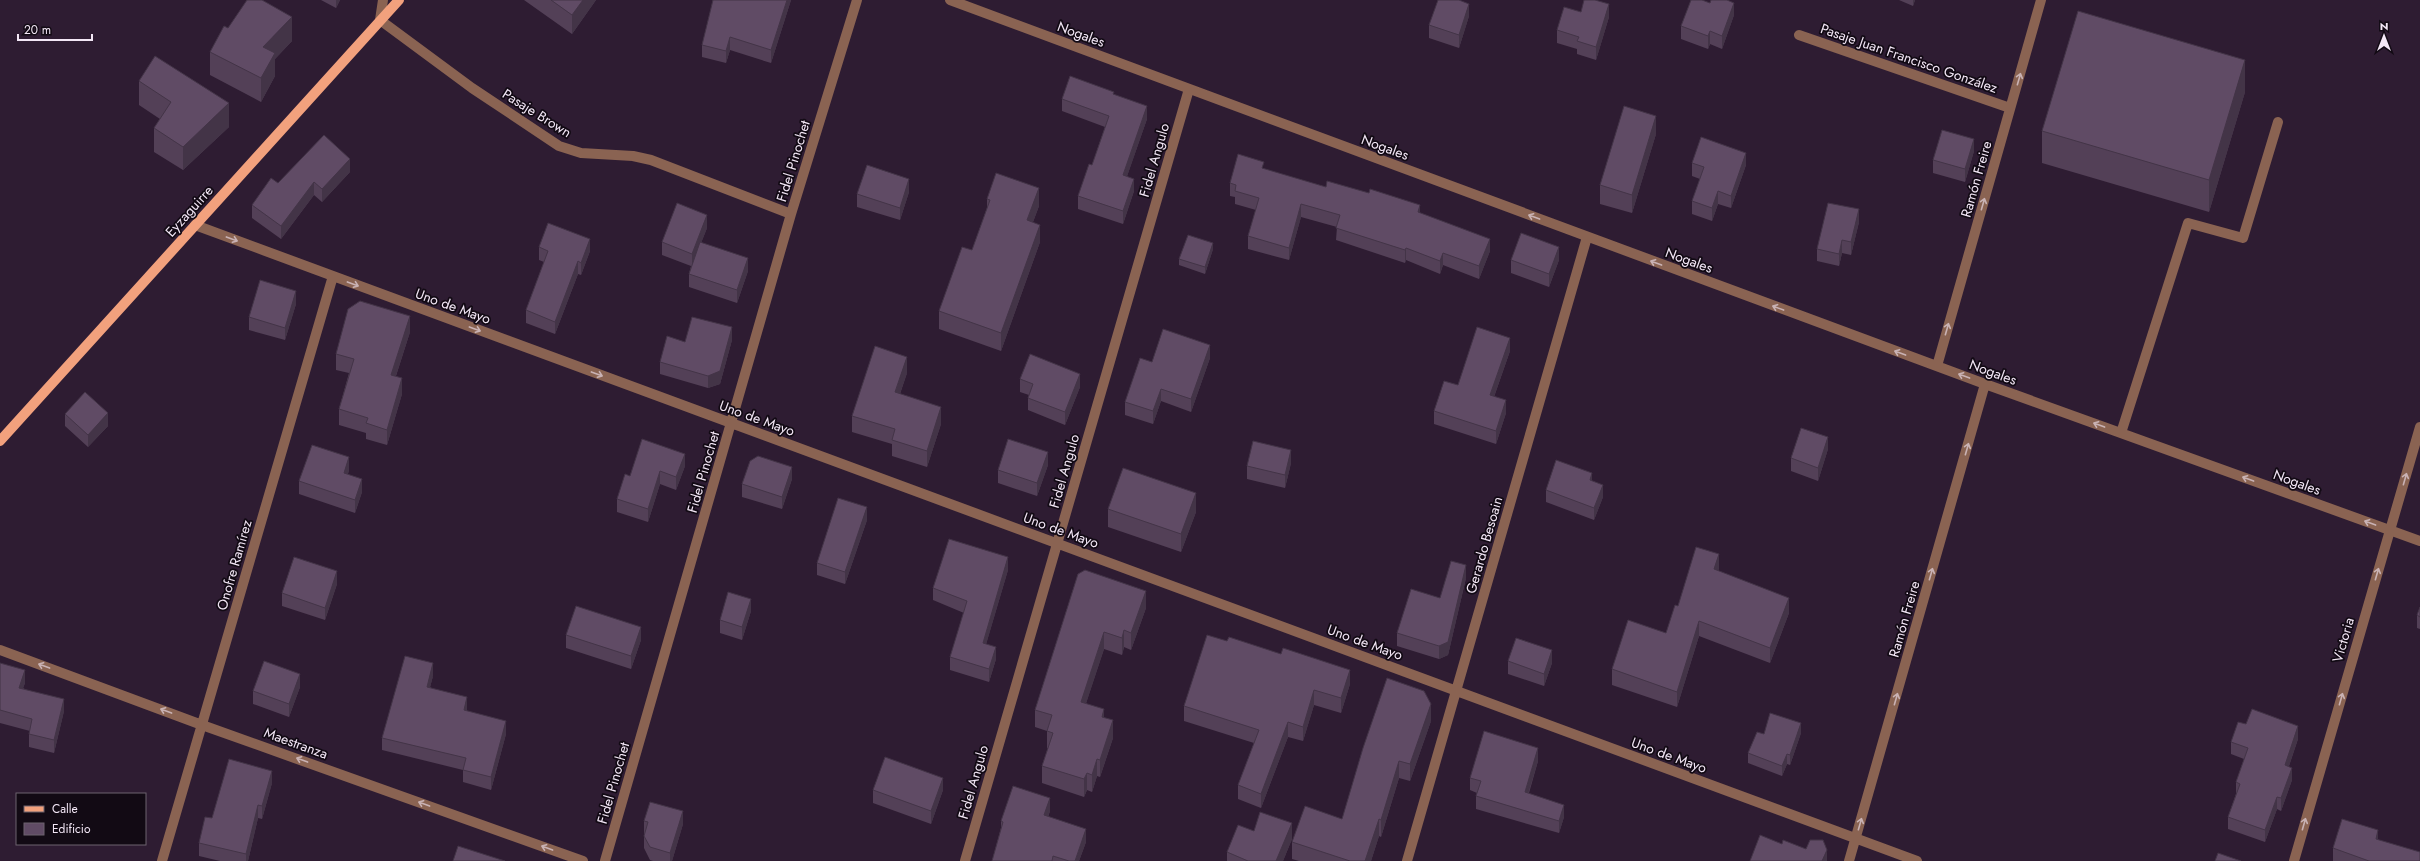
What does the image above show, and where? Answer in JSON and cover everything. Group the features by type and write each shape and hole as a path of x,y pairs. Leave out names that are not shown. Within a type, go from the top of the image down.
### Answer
{"main road":[{"name":"Eyzaguirre","path":"0,441 399,0"}],"street":[{"path":"380,20 383,0"},
{"name":"Fidel Pinochet","path":"605,861 732,424 791,214 857,0"},
{"name":"Nogales","path":"950,0 1985,384 2420,540"},
{"name":"Ramón Freire","path":"1937,366 2041,0"},
{"name":"Pasaje Brown","path":"380,20 472,88 559,146 581,153 634,156 651,160 791,214"},
{"name":"Pasaje Juan Francisco González","path":"1799,35 2010,108"},
{"name":"Fidel Angulo","path":"965,861 1189,89"},
{"path":"2121,433 2188,223 2243,238 2278,122"},
{"name":"Uno de Mayo","path":"195,225 1917,861"},
{"name":"Gerardo Besoain","path":"1407,861 1587,237"},
{"name":"Onofre Ramírez","path":"162,861 333,276"},
{"name":"Ramón Freire","path":"1849,861 1985,384"},
{"name":"Victoria","path":"2294,861 2420,427"},
{"name":"Maestranza","path":"0,650 202,725 583,861"}],"building":[{"path":"247,0 262,0 292,17 263,47 275,53 261,78 210,52 224,26 228,28"},
{"path":"551,0 583,0 572,15"},
{"path":"713,0 787,0 771,50 730,37 726,51 702,45"},
{"path":"1438,0 1459,0 1469,4 1459,35 1429,25"},
{"path":"1584,0 1595,0 1609,4 1596,47 1577,41 1579,37 1557,30 1564,7 1581,12"},
{"path":"1691,0 1702,0 1710,3 1711,0 1727,0 1734,3 1722,36 1710,31 1708,36 1681,26"},
{"path":"2078,11 2245,60 2209,180 2042,131"},
{"path":"155,56 229,103 183,147 154,128 171,102 139,81"},
{"path":"1070,76 1147,106 1123,175 1134,179 1123,211 1078,196 1089,164 1092,165 1109,116 1062,99"},
{"path":"1624,106 1656,116 1632,195 1600,185"},
{"path":"1942,130 1974,139 1965,169 1933,160"},
{"path":"324,135 350,159 322,189 314,182 281,226 252,205 271,178 278,183"},
{"path":"1701,137 1746,153 1731,196 1718,191 1712,208 1692,201 1704,167 1692,163"},
{"path":"1238,154 1264,162 1262,168 1326,187 1327,181 1369,193 1370,189 1420,205 1418,212 1490,239 1479,266 1443,253 1440,261 1406,248 1405,250 1336,228 1340,215 1301,204 1289,248 1248,236 1259,198 1235,191 1236,185 1230,183"},
{"path":"867,165 909,179 900,208 857,194"},
{"path":"996,173 1039,188 1027,220 1040,225 1001,333 939,311 962,247 972,250 990,200 987,199"},
{"path":"677,203 707,215 692,254 662,242"},
{"path":"1828,203 1859,209 1851,242 1842,240 1839,254 1817,249"},
{"path":"548,223 590,239 581,263 578,261 555,322 526,310 548,251 539,247"},
{"path":"1521,233 1559,247 1549,274 1511,260"},
{"path":"1188,235 1213,243 1205,267 1179,259"},
{"path":"700,242 748,258 737,290 689,274"},
{"path":"260,280 296,291 285,328 249,317"},
{"path":"360,301 410,316 391,375 402,378 387,430 366,423 368,418 339,409 354,359 336,354 348,309"},
{"path":"692,317 732,327 720,371 708,376 660,362 667,336 685,342"},
{"path":"1477,327 1510,338 1490,395 1506,400 1496,431 1434,411 1444,381 1458,385"},
{"path":"1163,329 1210,345 1191,399 1161,389 1153,411 1125,402 1140,358 1152,362"},
{"path":"875,346 907,357 895,392 941,407 927,451 892,440 895,429 852,416"},
{"path":"1030,354 1080,374 1065,412 1028,398 1033,384 1020,379"},
{"path":"85,392 108,413 88,435 65,414"},
{"path":"1801,428 1828,437 1818,468 1791,458"},
{"path":"642,439 685,454 676,477 660,471 648,509 617,499 625,474 630,476"},
{"path":"1008,439 1048,452 1037,483 998,470"},
{"path":"1253,441 1291,450 1285,475 1247,466"},
{"path":"312,445 349,457 344,473 362,479 355,500 299,481"},
{"path":"758,456 792,467 782,497 742,484 750,461"},
{"path":"1556,460 1592,473 1590,480 1603,485 1594,508 1546,490"},
{"path":"1123,468 1196,493 1181,534 1108,509"},
{"path":"838,498 867,507 845,572 817,563"},
{"path":"949,539 1008,557 983,643 996,647 989,669 950,657 967,601 933,588"},
{"path":"1696,547 1719,554 1714,569 1789,598 1770,648 1699,621 1677,692 1612,669 1628,620 1666,633 1675,605 1678,606"},
{"path":"294,557 337,571 325,608 282,593"},
{"path":"1451,561 1466,565 1448,642 1439,646 1397,633 1411,589 1440,598"},
{"path":"1085,570 1146,591 1131,633 1124,630 1122,638 1104,632 1081,702 1104,709 1102,717 1113,720 1100,760 1097,759 1092,775 1087,773 1084,779 1042,766 1053,733 1047,731 1052,715 1035,710 1078,574"},
{"path":"728,592 751,599 742,627 720,620"},
{"path":"576,606 641,627 631,656 566,635"},
{"path":"2420,607 2420,617 2417,615"},
{"path":"1207,635 1227,641 1229,637 1281,654 1283,648 1350,670 1341,698 1314,690 1303,727 1288,722 1261,794 1238,785 1259,730 1184,706"},
{"path":"1516,638 1552,650 1544,674 1508,661"},
{"path":"405,656 433,663 427,687 467,697 464,710 506,721 491,777 463,770 466,758 382,738"},
{"path":"264,661 300,674 289,704 253,691"},
{"path":"0,663 25,670 19,688 64,699 54,740 29,734 32,719 0,710"},
{"path":"1387,678 1424,691 1431,704 1410,764 1399,761 1381,820 1379,819 1365,861 1350,861 1292,842 1305,806 1342,819 1363,748"},
{"path":"2252,709 2298,726 2285,765 2292,768 2281,798 2277,797 2265,830 2228,817 2240,784 2236,782 2248,748 2231,742 2238,722 2246,724"},
{"path":"1770,713 1801,723 1790,755 1787,754 1782,766 1748,753 1757,732 1764,734"},
{"path":"1484,731 1538,748 1525,792 1564,805 1559,821 1476,796 1481,781 1470,778"},
{"path":"885,757 943,778 931,811 873,790"},
{"path":"229,759 272,771 262,806 258,805 246,854 199,843 205,817 212,818"},
{"path":"1013,786 1050,798 1044,815 1086,829 1075,861 1069,861 1053,856 1052,861 992,861 1003,822 1001,821"},
{"path":"650,802 683,811 670,853 650,847 644,836 648,822 644,821"},
{"path":"1260,812 1292,823 1276,861 1248,861 1227,852 1238,825 1254,831"},
{"path":"2342,819 2378,830 2376,839 2420,852 2420,861 2369,861 2333,848"},
{"path":"1760,835 1782,844 1783,840 1806,849 1810,840 1823,840 1827,850 1822,861 1750,861"},
{"path":"458,846 505,861 453,861"},
{"path":"2218,853 2241,861 2215,861"}]}
